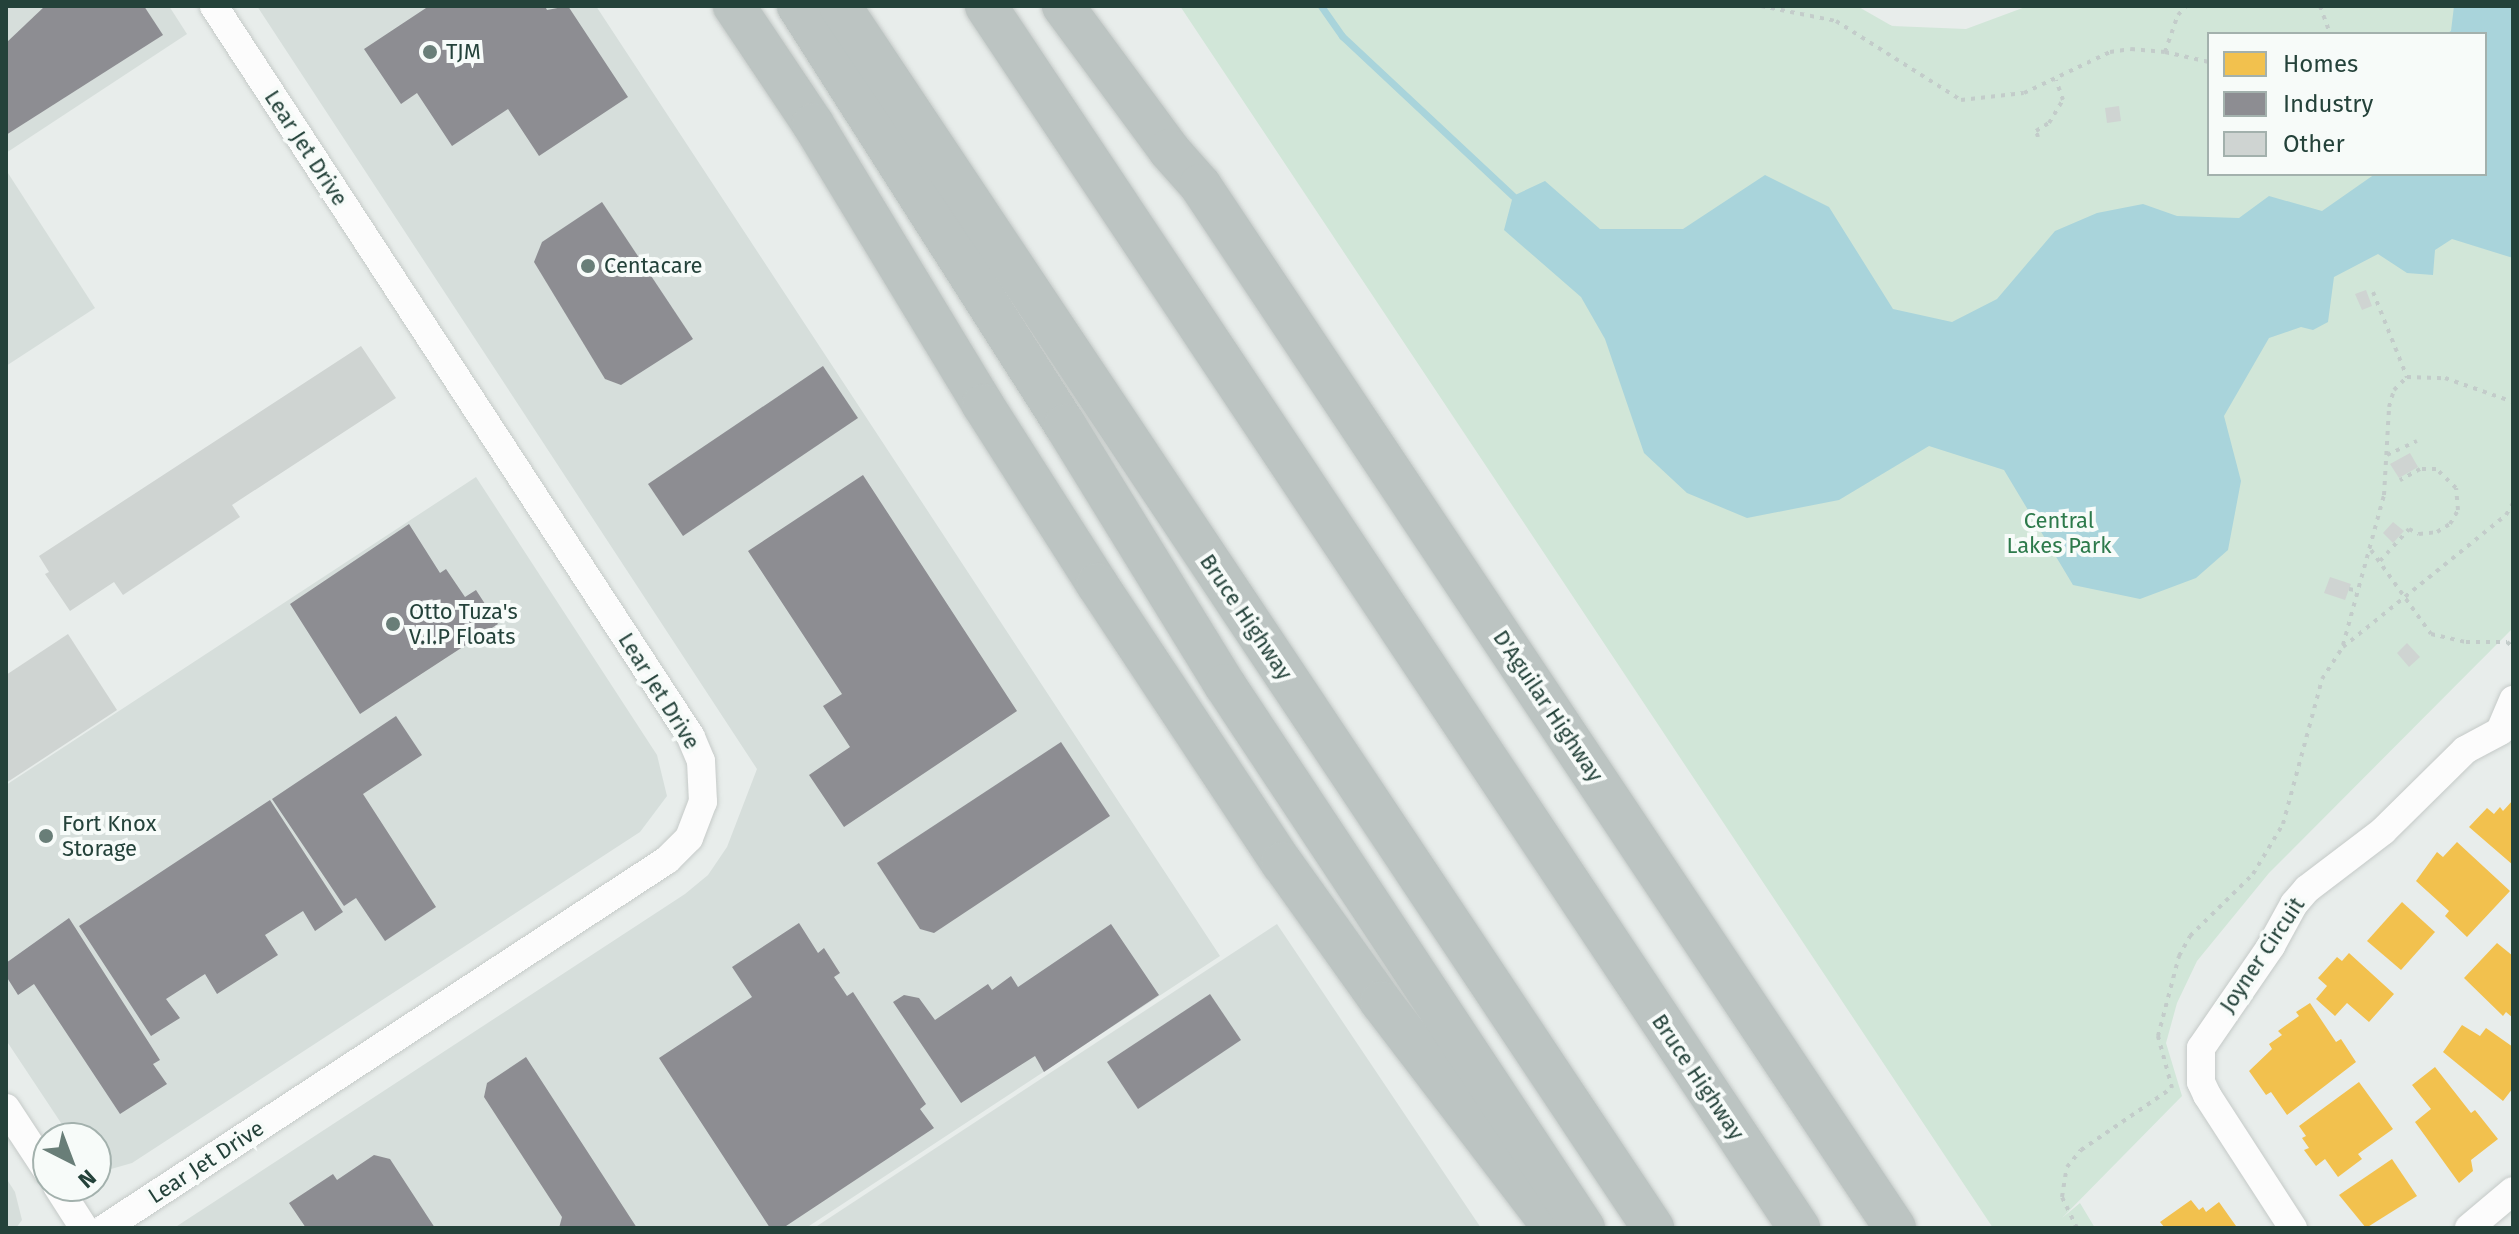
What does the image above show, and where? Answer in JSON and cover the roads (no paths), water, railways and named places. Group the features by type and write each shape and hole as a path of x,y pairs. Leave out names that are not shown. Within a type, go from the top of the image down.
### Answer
{"highway":[{"path":"734,6 813,124 1089,572 1282,863 1381,1002 1554,1228"},
{"path":"798,6 1065,425 1250,725 1584,1228"},
{"name":"Bruce Highway","path":"840,6 1653,1228"},
{"name":"Bruce Highway","path":"986,6 1799,1228"},
{"path":"1063,6 1169,150 1200,185"},
{"path":"1091,6 1182,142 1200,185"},
{"name":"D'Aguilar Highway","path":"1200,185 1895,1228"}],"street":[{"name":"Lear Jet Drive","path":"105,1228 667,860 689,838 703,802 701,761 691,737 214,6"},
{"name":"Joyner Circuit","path":"2293,1228 2207,1095 2199,1064 2206,1036 2307,889 2383,831 2465,750 2507,737 2513,700"},
{"path":"6,1108 32,1148"},
{"path":"2469,1228 2513,1191"},
{"path":"67,1202 84,1228"}],"water":[{"path":"2454,6 2513,6 2513,258 2452,239 2435,250 2433,275 2407,273 2378,254 2334,277 2328,322 2313,330 2301,327 2269,338 2224,416 2241,481 2228,550 2196,578 2140,599 2073,585 2004,470 1929,446 1839,500 1747,518 1687,493 1644,453 1605,339 1581,297 1504,230 1513,196 1545,181 1600,229 1683,229 1765,175 1829,207 1893,309 1952,322 1997,299 2055,231 2097,213 2143,204 2177,216 2239,218 2269,196 2322,211 2372,176 2487,176 2487,32 2451,31"}],"waterway":[{"path":"1321,6 1342,36 1513,196"}],"place":[{"name":"TJM","path":"430,52"},
{"name":"Centacare","path":"588,266"},
{"name":"Otto Tuza's V.I.P Floats","path":"393,624"},
{"name":"Fort Knox Storage","path":"46,836"}],"park label":[{"name":"Central Lakes Park","path":"2059,532"}]}
